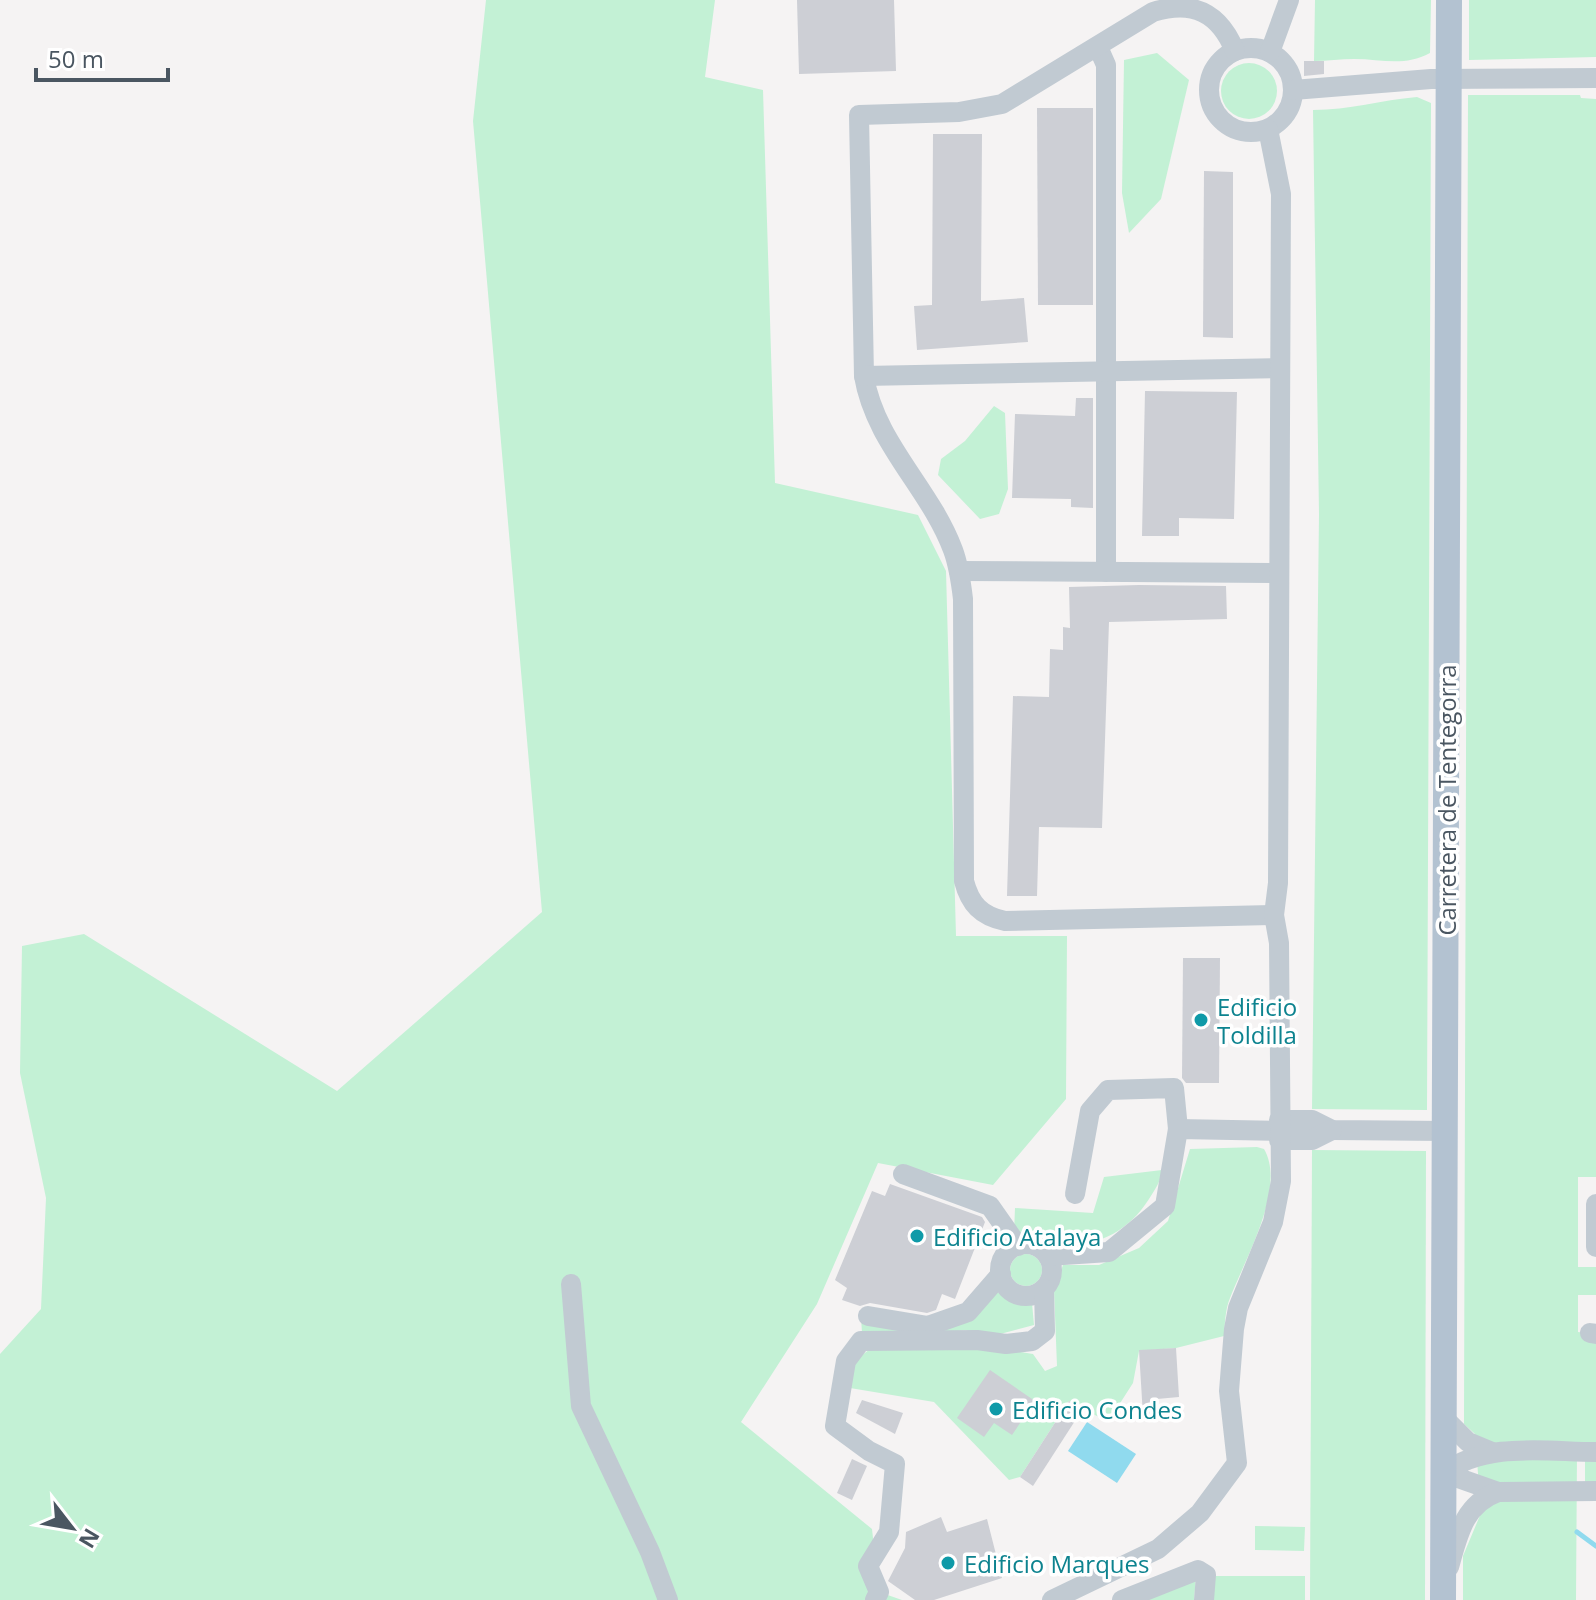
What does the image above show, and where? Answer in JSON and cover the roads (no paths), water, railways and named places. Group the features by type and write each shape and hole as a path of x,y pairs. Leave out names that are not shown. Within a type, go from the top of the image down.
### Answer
{"main road":[{"name":"Carretera de Tentegorra","path":"1443,1593 1449,0"}],"street":[{"path":"1270,52 1289,0"},
{"path":"1235,51 1221,24 1209,13 1183,6 1153,12 1002,104 959,112 859,115 864,376 868,402 883,434 944,530 959,571 963,599 964,881 974,905 991,918 1005,921 1274,915"},
{"path":"1098,47 1106,65 1106,572"},
{"path":"1258,49 1270,52 1283,63 1296,85 1287,113 1268,129 1254,133 1225,125 1209,100 1213,71 1235,51 1258,49"},
{"path":"1296,85 1449,79 1596,78"},
{"path":"1052,1600 1158,1549 1200,1513 1237,1463 1229,1391 1234,1329 1238,1308 1273,1222 1281,1181 1279,943 1274,915 1278,883 1281,194 1268,129"},
{"path":"864,376 1280,368"},
{"path":"959,571 1279,573"},
{"path":"1048,1256 1109,1252 1165,1206 1178,1129 1174,1088 1108,1090 1090,1111 1075,1194"},
{"path":"1178,1129 1279,1130 1312,1140 1332,1130 1445,1131"},
{"path":"903,1174 990,1206 1018,1246"},
{"path":"1596,1204 1596,1247"},
{"path":"868,1316 928,1326 968,1312 1001,1274 1004,1258 1018,1246 1034,1245 1048,1256 1052,1268 1044,1289 1045,1331 1032,1341 1006,1344 977,1340 861,1341 846,1361 835,1426 869,1451 895,1464 889,1532 868,1566 879,1592 875,1600"},
{"path":"1001,1274 1011,1291 1019,1295 1037,1294 1044,1289"},
{"path":"571,1284 581,1406 650,1552 668,1600"},
{"path":"1444,1418 1468,1442 1492,1452"},
{"path":"1444,1473 1466,1459 1492,1452 1596,1452"},
{"path":"1444,1473 1498,1492 1596,1491"},
{"path":"1443,1593 1469,1513 1477,1502 1498,1492"},
{"path":"1122,1600 1198,1570 1206,1575 1204,1600"}],"water":[{"path":"1087,1422 1136,1454 1117,1483 1068,1451"}],"waterway":[{"path":"1577,1532 1596,1546"}],"place":[{"name":"Edificio Toldilla","path":"1201,1020"},
{"name":"Edificio Atalaya","path":"917,1236"},
{"name":"Edificio Condes","path":"996,1409"},
{"name":"Edificio Marques","path":"948,1563"}]}
